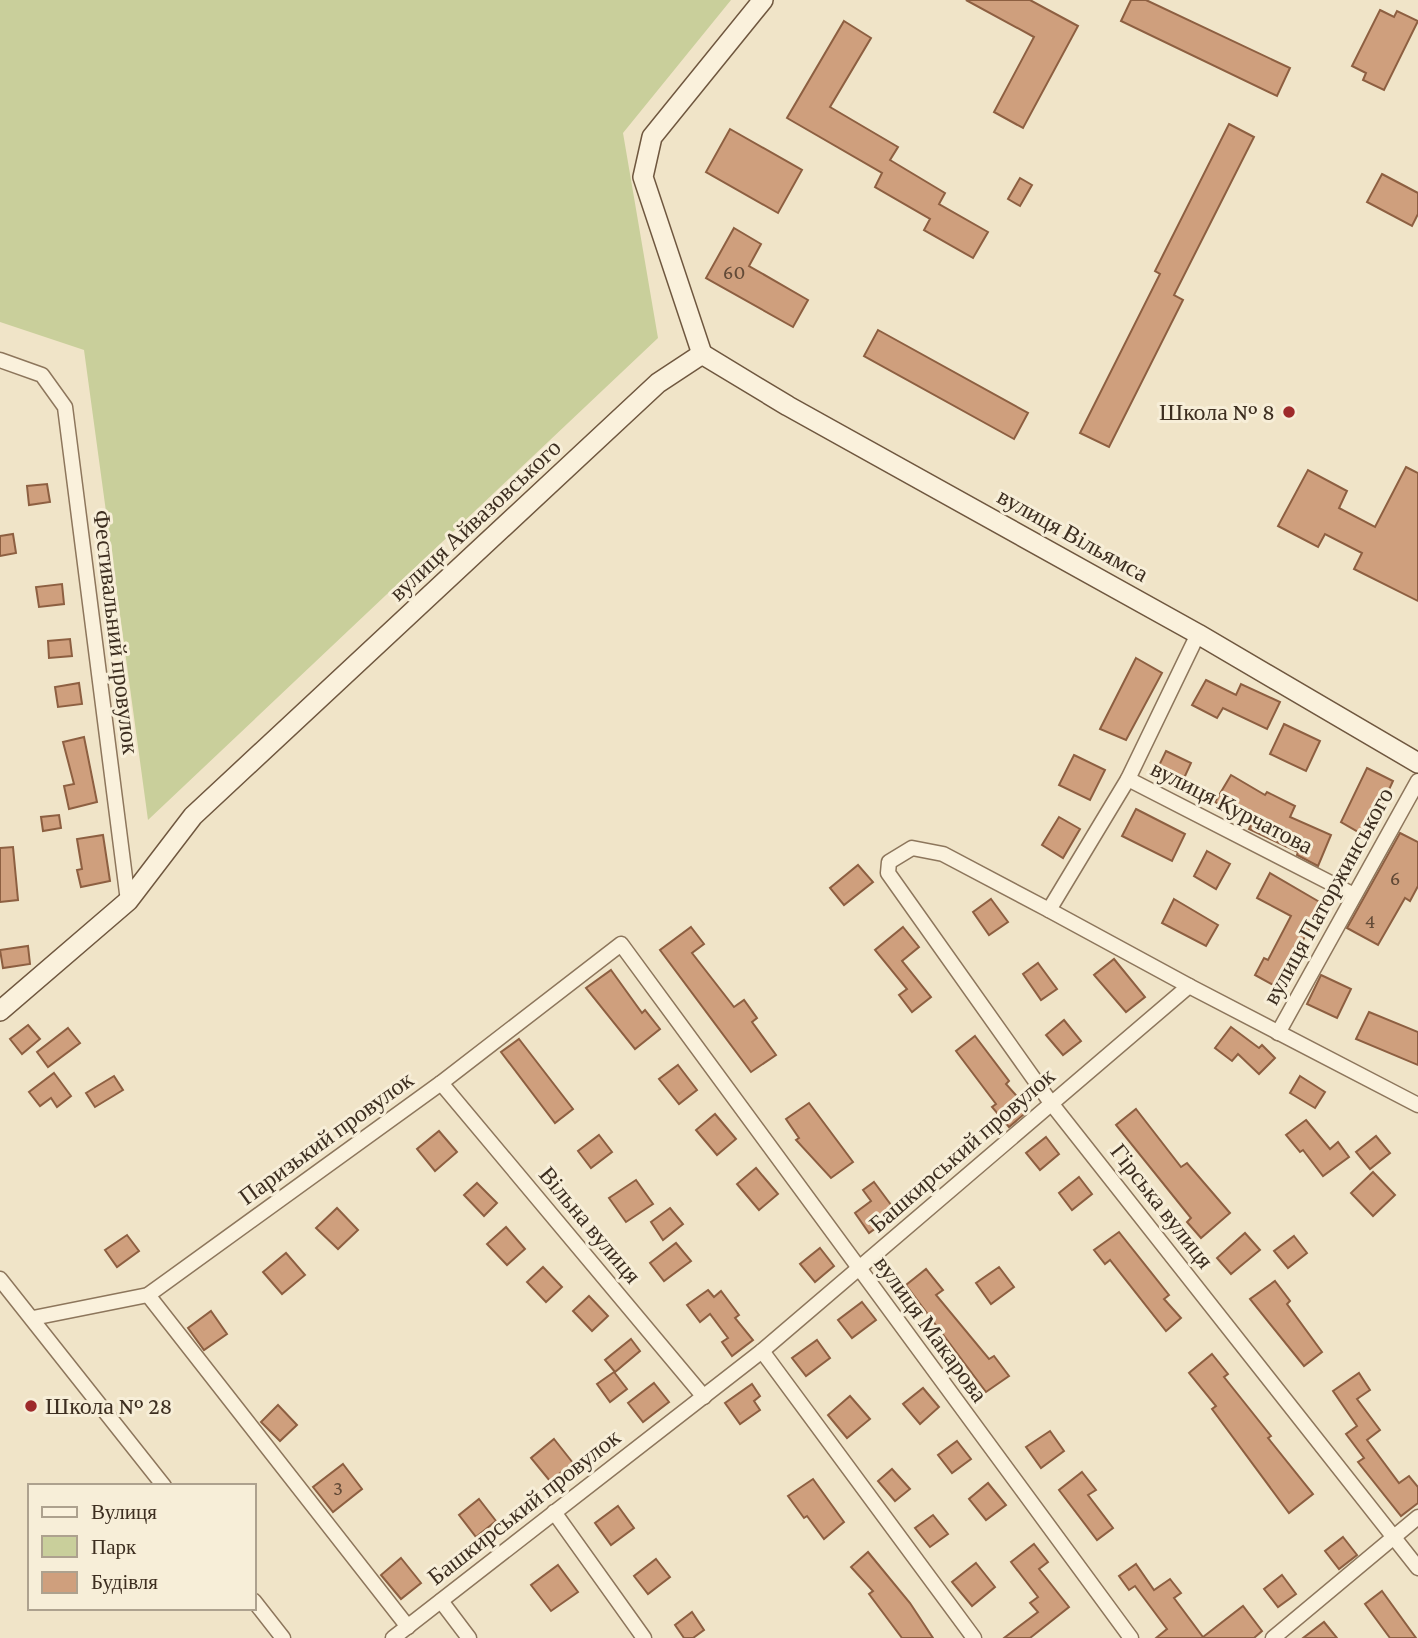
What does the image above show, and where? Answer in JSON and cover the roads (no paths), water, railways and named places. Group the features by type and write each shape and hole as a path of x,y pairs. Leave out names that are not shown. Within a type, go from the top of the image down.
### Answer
{"street":[{"path":"702,354 643,177 652,137 763,0"},
{"name":"вулиця Вільямса","path":"702,354 788,406 1198,634 1418,763"},
{"name":"вулиця Айвазовського","path":"0,1011 128,901 193,816 658,383 702,354"},
{"name":"Фестивальний провулок","path":"0,360 42,374 65,407 128,901"},
{"path":"1198,634 1128,779 1049,910 1418,1105"},
{"name":"вулиця Курчатова","path":"1128,779 1352,894"},
{"name":"вулиця Паторжинського","path":"1278,1032 1352,894 1418,782"},
{"name":"Гірська вулиця","path":"1049,910 943,855 912,848 889,862 888,873 1051,1103 1418,1568"},
{"name":"Паризький провулок","path":"33,1318 148,1294 441,1083 621,944"},
{"name":"вулиця Макарова","path":"621,944 1131,1638"},
{"name":"Башкирський провулок","path":"393,1638 762,1351 1189,986"},
{"name":"Вільна вулиця","path":"441,1083 704,1397"},
{"path":"0,1279 162,1484"},
{"path":"148,1294 408,1627"},
{"path":"762,1351 974,1638"},
{"path":"554,1512 644,1638"},
{"path":"1273,1638 1418,1517"},
{"path":"441,1601 469,1638"},
{"path":"256,1604 283,1638"}],"place":[{"name":"Школа № 8","path":"1289,412"},
{"name":"Школа № 28","path":"31,1406"}]}
